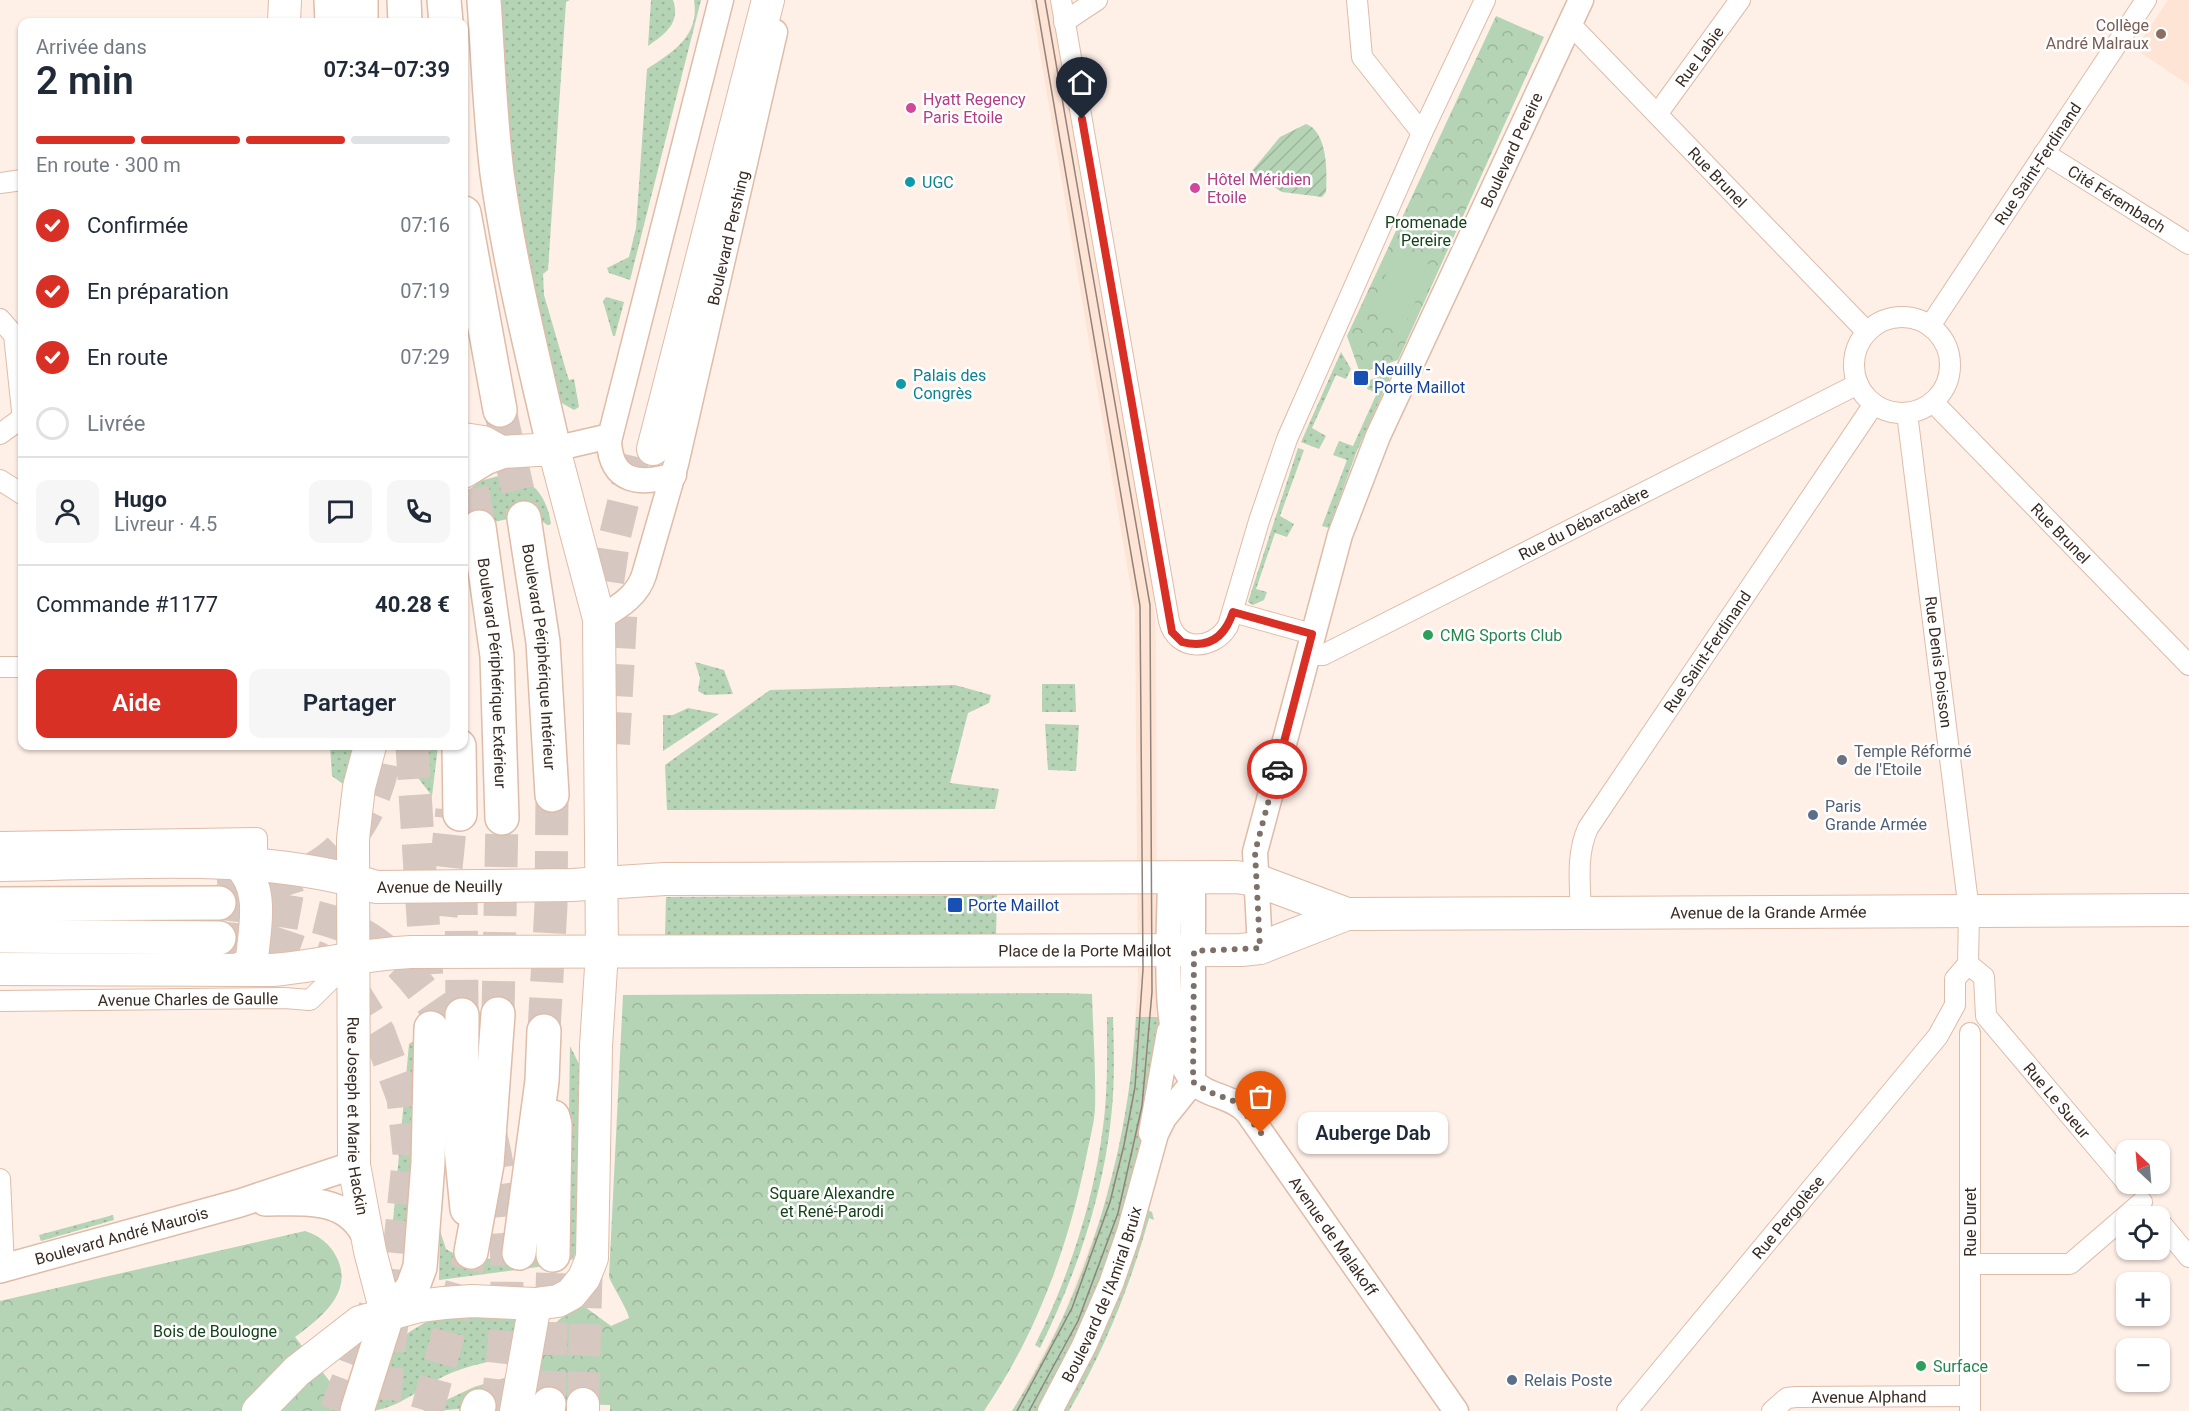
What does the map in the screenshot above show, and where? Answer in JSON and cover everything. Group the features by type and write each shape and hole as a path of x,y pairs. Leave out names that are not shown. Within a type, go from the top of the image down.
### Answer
{"highway":[{"path":"332,0 332,18"},
{"path":"361,0 361,18"},
{"path":"404,0 405,18"},
{"path":"444,0 446,18"},
{"path":"483,0 493,134 503,207 532,361 555,449"},
{"path":"468,235 500,410"},
{"path":"468,469 487,457 501,452"},
{"name":"Boulevard Périphérique Intérieur","path":"524,518 543,642 552,795"},
{"name":"Boulevard Périphérique Extérieur","path":"479,527 497,656 502,818"},
{"path":"456,812 459,750"},
{"path":"0,904 125,902 242,875"},
{"path":"0,936 219,938"},
{"path":"462,1015 461,1148 471,1252 487,1164 498,1014"},
{"path":"357,1411 387,1316 412,1289 420,1267 428,1163 431,1028"},
{"path":"519,1253 542,1081 544,1031"},
{"path":"542,1081 555,1125 553,1255"}],"main road":[{"path":"284,18 285,0"},
{"name":"Boulevard Pershing","path":"633,443 749,0"},
{"name":"Boulevard Pershing","path":"633,443 768,0"},
{"path":"266,1404 297,1371 360,1322 419,1306 472,1300 535,1304 558,1301 571,1294 584,1278 592,1258 596,1046 602,952 599,619 555,449 501,452 483,441 468,439"},
{"name":"Rue Joseph et Marie Hackin","path":"369,750 355,815 353,878 355,912 354,1165 370,1251 387,1316"},
{"path":"0,865 242,875 247,872 256,892 252,958 248,966 241,968"},
{"name":"Avenue de Neuilly","path":"242,875 353,878 376,887 572,885 600,881"},
{"path":"600,881 1182,878 1256,880 1347,914"},
{"name":"Avenue de la Grande Armée","path":"1347,914 2189,910"},
{"name":"Place de la Porte Maillot","path":"602,952 1182,951 1260,948 1347,914"},
{"path":"355,956 411,952 602,952"},
{"name":"Avenue Charles de Gaulle","path":"0,969 283,969 315,967 355,956"},
{"name":"Boulevard André Maurois","path":"2,1268 240,1203 354,1165"},
{"name":"Boulevard André Maurois","path":"240,1203 299,1202 340,1208 353,1216 364,1233 370,1251"},
{"path":"532,1407 535,1304"}],"street":[{"name":"Boulevard Pershing","path":"674,474 648,482 627,477 613,459 633,443 721,0"},
{"name":"Boulevard Pershing","path":"599,619 628,599 641,584 674,474 783,0"},
{"path":"1061,0 1169,621 1174,635 1188,644 1209,642 1220,636 1228,627 1258,521 1287,439 1422,134 1485,0"},
{"path":"1064,22 1098,0"},
{"path":"1357,0 1362,57 1422,134"},
{"name":"Boulevard Pereire","path":"1260,948 1255,852 1340,535 1378,436 1581,0"},
{"name":"Rue Labie","path":"1658,113 1740,0"},
{"name":"Rue Saint-Ferdinand","path":"1930,326 2146,0"},
{"name":"Rue Brunel","path":"1569,23 1867,332"},
{"name":"Cité Férembach","path":"2044,153 2189,244"},
{"path":"0,183 18,181"},
{"path":"1898,317 1916,319 1930,326 1942,339 1950,361 1947,381 1933,402 1907,413 1891,412 1874,404 1858,384 1855,357 1867,332 1886,320 1898,317"},
{"path":"0,319 14,335 18,373"},
{"name":"Rue du Débarcadère","path":"1309,645 1323,655 1858,384"},
{"name":"Rue Brunel","path":"1933,402 2189,665"},
{"name":"Rue Saint-Ferdinand","path":"1581,912 1580,858 1582,842 1588,828 1874,404"},
{"name":"Rue Denis Poisson","path":"1907,413 1964,857 1969,911 1968,964"},
{"path":"0,434 18,421"},
{"path":"555,449 633,443"},
{"path":"0,480 18,491"},
{"path":"1233,612 1309,645"},
{"path":"0,668 18,667"},
{"path":"0,842 257,838 242,875"},
{"name":"Boulevard de l'Amiral Bruix","path":"1050,1411 1084,1346 1111,1284 1129,1232 1156,1134 1164,1118 1193,1082 1182,951 1182,878"},
{"name":"Boulevard de l'Amiral Bruix","path":"1144,1174 1182,951"},
{"name":"Avenue Charles de Gaulle","path":"0,1001 284,998 310,1000 355,956"},
{"path":"1968,964 1984,976 1985,1010 1970,1033 1950,1014 1955,979 1968,964"},
{"path":"1950,1014 1985,1010"},
{"name":"Rue Le Sueur","path":"1985,1010 2116,1170"},
{"name":"Rue Pergolèse","path":"1627,1411 1938,1036 1950,1014"},
{"name":"Boulevard de l'Amiral Bruix","path":"1170,1023 1176,1054 1193,1082"},
{"name":"Rue Duret","path":"1970,1033 1970,1404"},
{"name":"Avenue de Malakoff","path":"1193,1082 1209,1092 1236,1102 1246,1112 1456,1411"},
{"path":"0,1179 2,1268"},
{"name":"Rue Le Sueur","path":"2136,1194 2146,1206"},
{"path":"1970,1264 2070,1264 2142,1202"},
{"path":"2170,1234 2189,1257"},
{"name":"Avenue Alphand","path":"1772,1411 1787,1398 1796,1396 1970,1404"}],"shaded area":[{"path":"1031,0 1050,0 1153,589 1156,643 1157,1003 1154,1046 1094,1294 1012,1411 1062,1319 1100,1220 1122,1135 1130,1088 1138,982 1135,612"},
{"name":"Collège André Malraux","path":"2168,0 2189,0 2189,85 2135,49"}],"green space":[{"path":"501,0 570,0 566,2 548,270 543,274 544,295 567,374 569,380 574,379 579,407 574,410 560,402 534,304 525,254 510,153"},
{"path":"651,0 673,0 675,15 670,27 648,46"},
{"path":"694,0 701,0 630,280 609,273 607,268 629,257 636,228 647,69 675,49 689,33 695,13"},
{"name":"Promenade Pereire","path":"1496,16 1544,37 1398,360 1360,373 1347,336"},
{"path":"1306,124 1319,135 1325,154 1326,192 1322,197 1282,192 1251,172 1280,137"},
{"path":"1397,250 1432,266 1404,326 1370,310"},
{"path":"606,297 624,302 615,336 613,336 603,301"},
{"path":"1341,352 1351,369 1346,379 1336,375 1312,428 1326,436 1319,449 1301,442"},
{"path":"1388,373 1391,375 1356,453 1329,528 1322,526 1347,460 1333,455 1339,441 1353,446 1377,393 1367,389 1370,380"},
{"path":"1298,448 1304,450 1280,516 1294,524 1287,537 1275,533 1256,589 1267,592 1264,600 1253,605 1248,602"},
{"path":"506,474 524,480 538,491 546,506 551,524 547,525 530,518 518,518 493,522 468,532 468,491 480,481"},
{"path":"695,662 724,670 733,694 705,695 698,691 700,678"},
{"path":"1042,684 1075,684 1076,712 1042,712"},
{"path":"955,685 991,695 989,703 968,713 950,783 999,789 995,809 667,810 665,765 770,690"},
{"path":"688,708 719,714 663,751 663,715 673,715"},
{"path":"1045,724 1079,725 1076,771 1048,770"},
{"path":"330,750 355,750 347,787 332,776"},
{"path":"407,750 438,750 432,796 415,774"},
{"path":"997,895 996,935 665,936 666,897"},
{"name":"Square Alexandre et René-Parodi","path":"1092,994 1095,1066 1093,1127 1070,1225 1048,1290 1019,1352 984,1411 610,1411 610,1405 531,1403 537,1357 541,1345 554,1325 565,1315 581,1304 611,1326 629,1318 609,1277 623,995"},
{"path":"1107,1017 1113,1017 1114,1080 1107,1148 1086,1236 1065,1293 1040,1348 1035,1345 1069,1267 1086,1211 1099,1155 1105,1113"},
{"path":"1136,1017 1162,1017 1161,1040 1136,1173 1097,1293 1039,1411 1012,1411 1039,1366 1062,1319 1099,1222 1124,1121"},
{"path":"415,1040 417,1094 407,1236 392,1232 409,1044"},
{"path":"570,1046 580,1066 580,1249 568,1263 439,1280 440,1231 446,1249 462,1258 547,1260 567,1246"},
{"path":"1145,1209 1152,1212 1154,1220 1149,1218 1115,1318 1094,1365 1069,1411 1060,1411"},
{"path":"113,1215 114,1220 41,1241 39,1235"},
{"name":"Bois de Boulogne","path":"305,1231 320,1238 331,1249 341,1271 341,1282 338,1293 324,1313 295,1337 335,1388 347,1386 343,1411 0,1411 0,1301"},
{"path":"441,1316 513,1316 518,1320 515,1356 459,1370 389,1407 367,1411 383,1364 390,1352 409,1332"},
{"path":"511,1376 506,1403 423,1411 474,1387"}],"tunnel":[{"path":"500,410 524,518"},
{"path":"601,629 615,536 637,445"},
{"path":"468,463 479,527"},
{"path":"614,744 622,602"},
{"path":"217,880 272,882 297,876 318,866 353,834 365,815 375,793 385,750"},
{"path":"412,750 427,980"},
{"path":"544,1031 551,905 552,795"},
{"path":"441,916 452,810"},
{"path":"498,1014 502,818"},
{"path":"461,882 462,1015"},
{"path":"219,903 312,916 362,934 397,961 412,977 438,1013 460,1051"},
{"path":"219,938 274,943 318,958 350,986 379,1033 403,1098 409,1153 383,1411"},
{"path":"491,1136 503,1204 507,1273 504,1342 496,1411"},
{"path":"427,1411 471,1252"},
{"path":"549,1404 553,1255"},
{"path":"583,1404 587,1257"},
{"path":"336,1411 375,1308"}],"tram line":[{"path":"1017,1411 1072,1308 1110,1202 1135,1087 1143,969 1140,606 1036,0"},
{"path":"1029,1411 1078,1321 1118,1213 1142,1106 1152,992 1150,605 1045,0"}],"way so far":[{"path":"1261,1133 1236,1102 1209,1092 1193,1082 1194,951 1260,948 1260,913 1255,852 1277,769"}],"place":[{"name":"Collège André Malraux","path":"2161,34"},
{"name":"Hyatt Regency Paris Etoile","path":"911,108"},
{"name":"UGC","path":"910,182"},
{"name":"Hôtel Méridien Etoile","path":"1195,188"},
{"name":"Neuilly - Porte Maillot","path":"1361,378"},
{"name":"Palais des Congrès","path":"901,384"},
{"name":"CMG Sports Club","path":"1428,635"},
{"name":"Temple Réformé de l'Etoile","path":"1842,760"},
{"name":"Paris Grande Armée","path":"1813,815"},
{"name":"Porte Maillot","path":"955,905"},
{"name":"Auberge Dab","path":"1261,1133"},
{"name":"Surface","path":"1921,1366"},
{"name":"Relais Poste","path":"1512,1380"}],"route":[{"path":"1082,119 1172,632 1182,642 1188,644 1209,642 1225,632 1233,612 1312,634 1277,769"}]}
